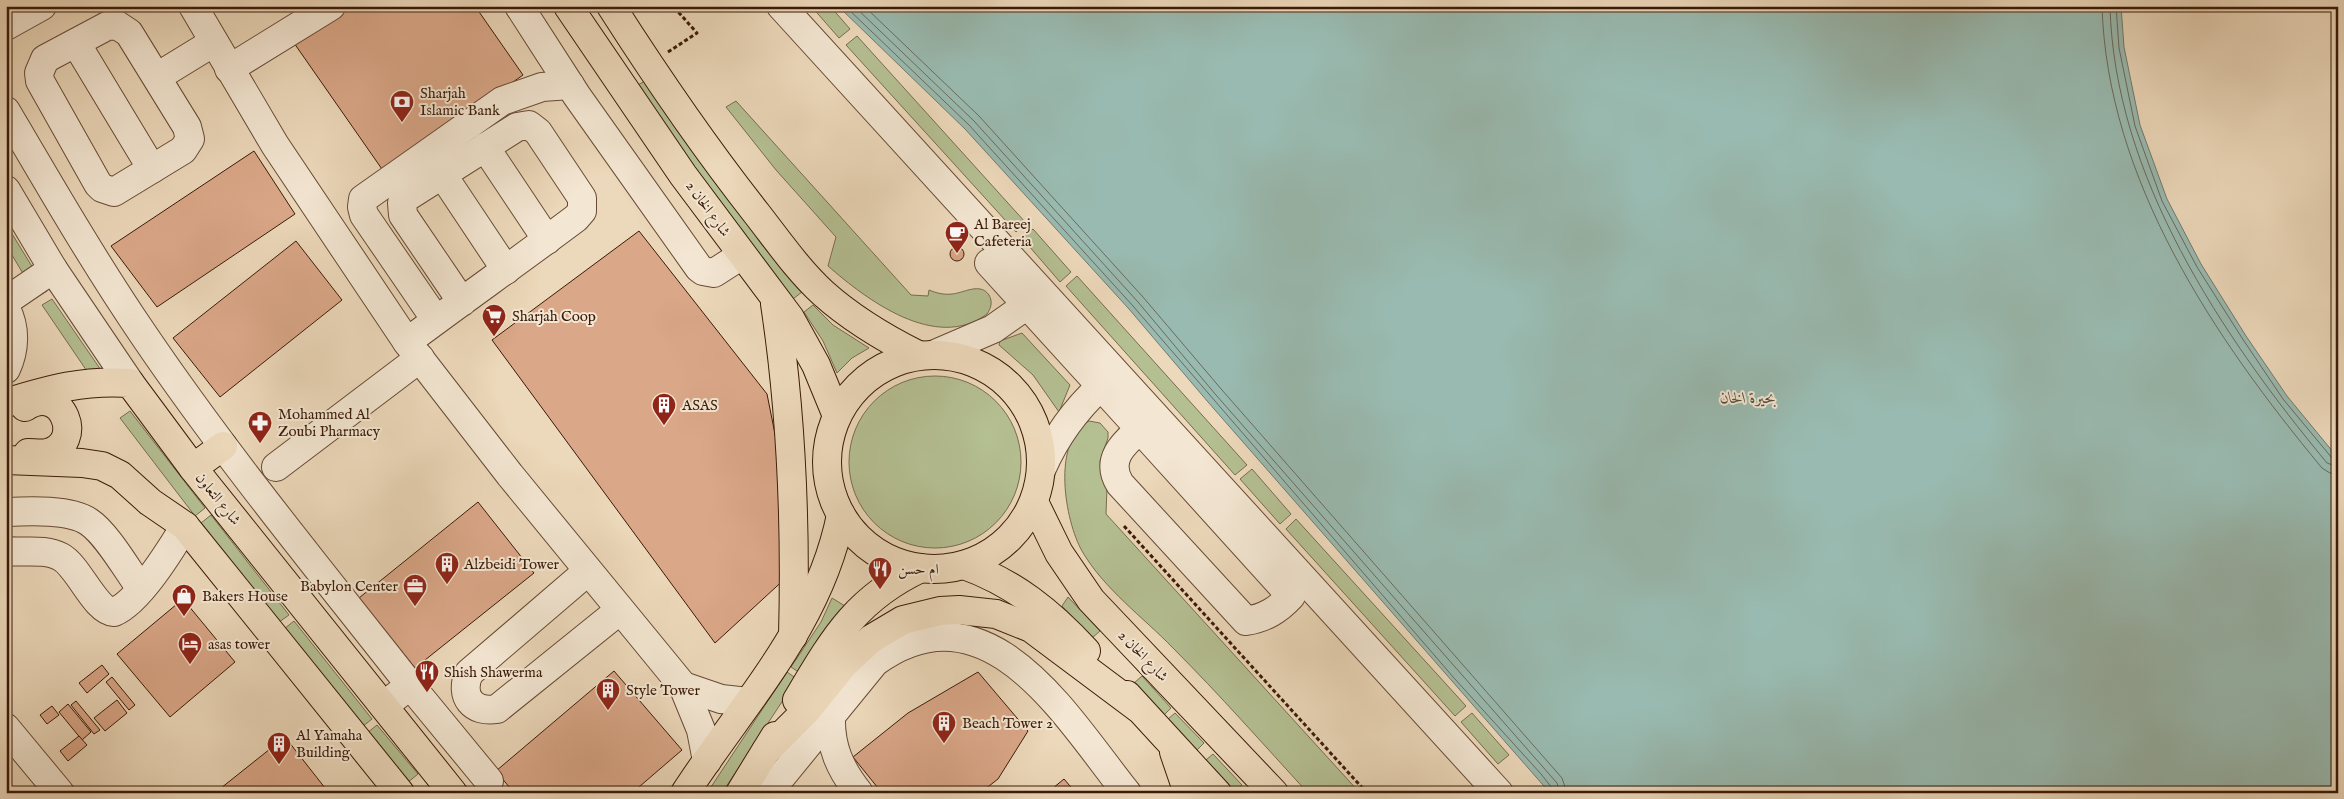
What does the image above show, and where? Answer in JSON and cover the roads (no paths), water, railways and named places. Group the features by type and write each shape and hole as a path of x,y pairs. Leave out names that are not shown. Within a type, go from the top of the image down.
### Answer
{"main road":[{"name":"شارع الخان 2","path":"568,6 618,81 742,255 774,295 804,341 828,390 837,416"},
{"path":"580,6 598,36 604,41 618,44 632,39"},
{"path":"611,6 649,64 736,187 803,272 822,292 860,322 892,342 927,355"},
{"path":"774,295 789,408 793,464 795,521 793,636"},
{"path":"927,355 959,357 982,365 1002,378 1019,394 1035,422 1042,452 1042,468 1034,502 1026,517 1006,542 993,552 964,565 935,569 921,568 894,561 881,555 858,538 841,515 829,483 827,466 831,432 837,416 846,401 870,376 901,360 927,355"},
{"path":"6,403 55,388 78,384 130,383"},
{"name":"شارع التعاون","path":"130,383 193,468 453,793"},
{"path":"6,419 27,405 43,401 52,403 60,408 65,415 68,431 55,450 47,453 6,454"},
{"path":"193,468 223,446"},
{"path":"6,460 82,463 102,466 120,475 150,502 185,526 400,793"},
{"name":"شارع الخان 2","path":"1034,502 1059,553 1091,600 1274,793"},
{"path":"685,793 793,636 811,606 828,566 841,515"},
{"path":"964,565 1008,584 1047,612 1217,793"},
{"path":"740,793 832,641 846,623 880,591 921,568"},
{"path":"766,751 807,710 844,664 871,638 887,628 922,614 959,610 977,611 1014,620 1031,628 1138,708"},
{"path":"1170,741 1188,793"}],"street":[{"path":"6,26 42,6"},
{"path":"193,6 229,69 315,207 414,350 510,475 683,686 701,730 707,761"},
{"path":"229,69 331,6"},
{"path":"520,6 570,85 698,268 714,273 742,255"},
{"path":"782,6 1499,793"},
{"path":"107,26 122,27 129,33 157,77 187,127 190,139 183,150 114,192 102,188 40,81 41,65 46,59 107,26"},
{"path":"76,42 152,169"},
{"path":"157,77 214,42"},
{"path":"436,320 364,214 362,207 363,198 502,101 535,89 570,85"},
{"path":"6,111 61,206 142,333 223,446 410,685 489,781"},
{"path":"276,467 414,350 436,320 462,302 547,240 582,212 582,198 538,132 529,126 517,127 404,199 401,211 462,302"},
{"path":"485,147 547,240"},
{"path":"442,174 506,270"},
{"name":"شارع التعاون","path":"6,190 53,268 130,383"},
{"path":"989,262 1292,596 1279,609 1263,617 1246,621 1120,484 1114,468 1116,455 1123,444 1140,429"},
{"path":"6,369 14,343 9,294 53,268"},
{"path":"927,355 987,332 1027,304"},
{"path":"111,355 142,333"},
{"path":"1042,468 1050,450 1072,415 1101,386"},
{"path":"6,512 63,514 84,519 101,532 141,589"},
{"path":"6,551 49,553 61,557 70,565 104,608 111,612 121,608 141,589 169,553 185,526"},
{"path":"588,571 469,674 465,683 466,693 470,702 478,708 488,711 497,709 620,610"},
{"path":"977,611 1008,638 1023,655 1048,694 1127,793"},
{"path":"768,793 876,662 910,642 948,636 968,639 987,646 1020,667 1048,694"},
{"path":"384,706 410,685"},
{"path":"683,686 721,698 748,702"},
{"path":"831,716 832,741 852,784"},
{"path":"6,728 60,793"},
{"path":"792,763 803,761 826,764 852,784"}],"water":[{"name":"بحيرة الخان","path":"838,6 2121,6 2124,47 2140,125 2167,199 2201,264 2246,336 2287,396 2338,458 2338,793 1550,793 1129,309 965,129"}],"place":[{"name":"Sharjah Islamic Bank","path":"402,123"},
{"name":"Al Bareej Cafeteria","path":"957,254"},
{"name":"Sharjah Coop","path":"494,337"},
{"name":"ASAS","path":"664,426"},
{"name":"Mohammed Al Zoubi Pharmacy","path":"260,444"},
{"name":"Alzbeidi Tower","path":"447,585"},
{"name":"ام حسن","path":"880,590"},
{"name":"Babylon Center","path":"415,607"},
{"name":"Bakers House","path":"184,617"},
{"name":"asas tower","path":"190,665"},
{"name":"Shish Shawerma","path":"427,693"},
{"name":"Style Tower","path":"608,711"},
{"name":"Beach Tower 2","path":"944,744"},
{"name":"Al Yamaha Building","path":"279,765"}]}
